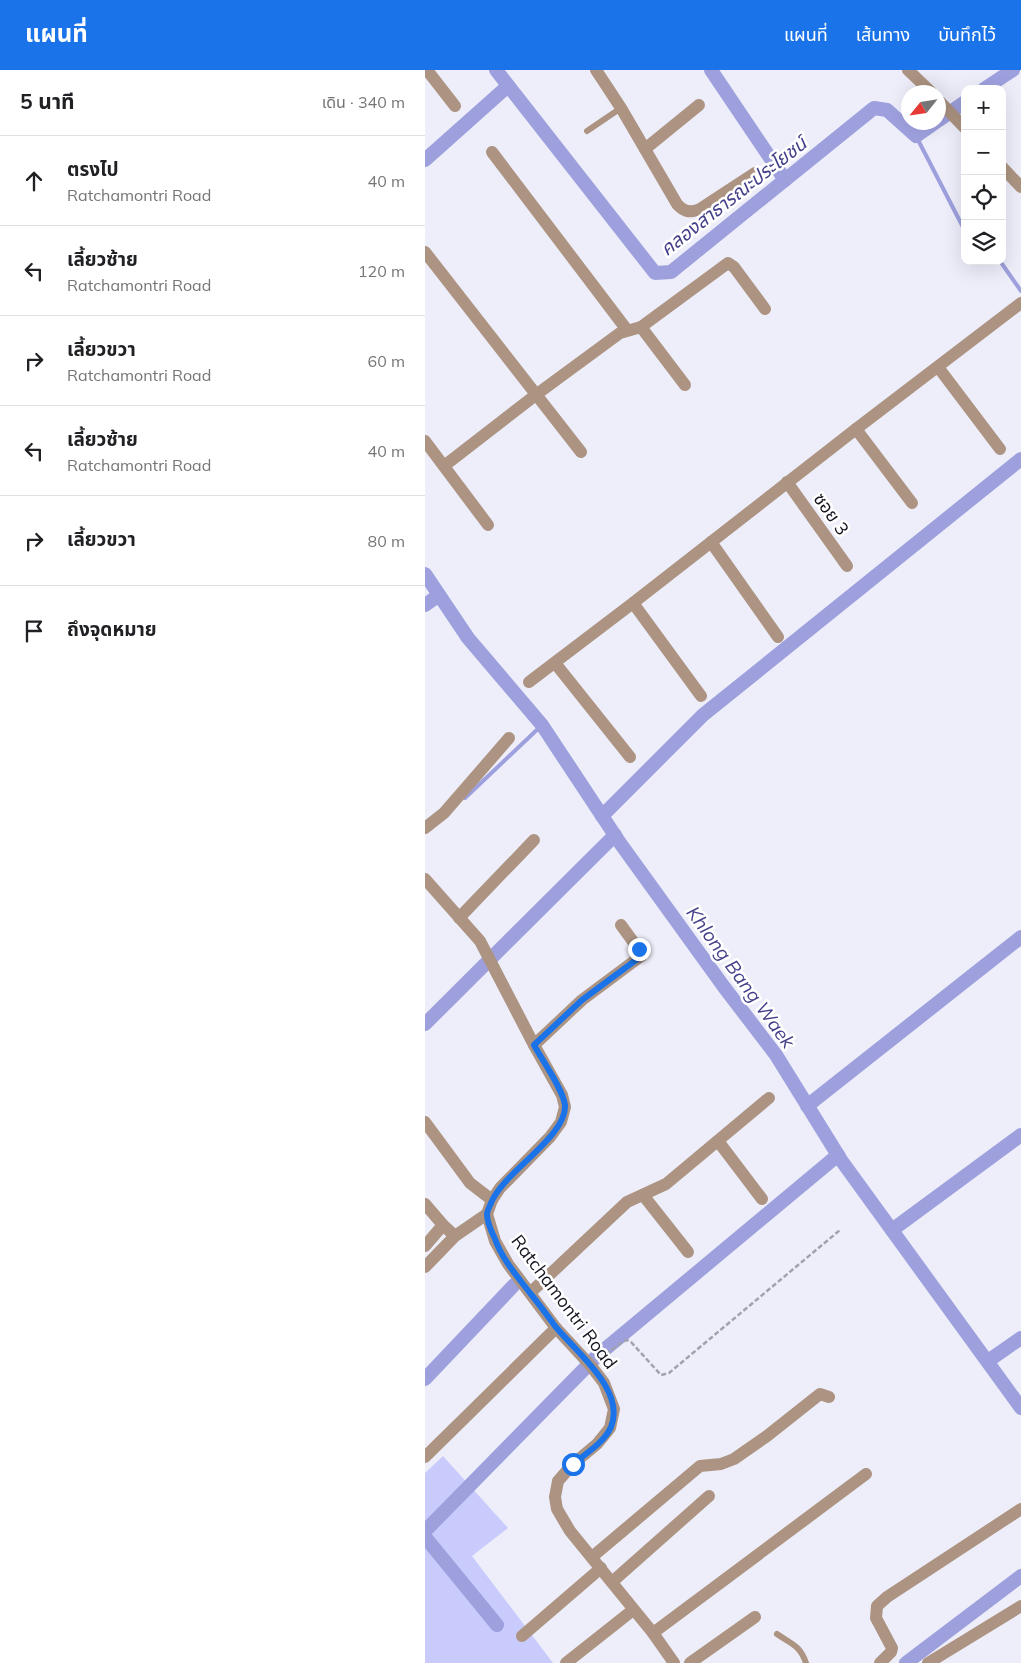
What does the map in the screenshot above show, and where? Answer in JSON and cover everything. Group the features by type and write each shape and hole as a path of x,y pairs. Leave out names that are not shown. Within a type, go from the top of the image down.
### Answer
{"street":[{"path":"427,70 455,106"},
{"path":"597,70 677,204 683,210 692,212 700,209 755,173"},
{"path":"908,70 924,85"},
{"path":"645,150 699,105"},
{"path":"946,108 961,124"},
{"path":"492,152 627,330"},
{"path":"1006,171 1021,186"},
{"path":"425,252 581,452"},
{"path":"444,466 537,394 620,334 627,330 641,327 728,263 734,267 765,309"},
{"path":"529,682 1018,305"},
{"path":"641,327 685,385"},
{"path":"937,367 1000,449"},
{"path":"856,429 912,503"},
{"path":"425,441 488,525"},
{"name":"ซอย 3","path":"787,482 847,566"},
{"path":"711,542 778,637"},
{"path":"633,603 701,696"},
{"path":"555,663 630,756"},
{"path":"425,828 443,813 509,738"},
{"path":"459,918 535,840"},
{"path":"425,880 480,941 534,1045 563,1095 565,1107 561,1122 550,1137 499,1188 487,1214 455,1236 425,1267"},
{"path":"534,1045 582,1000 641,956 642,954 639,949 621,925"},
{"path":"530,1293 627,1202 666,1184 769,1098"},
{"path":"425,1122 470,1183 492,1200"},
{"path":"718,1141 762,1198"},
{"path":"643,1195 688,1252"},
{"path":"425,1204 455,1236"},
{"name":"Ratchamontri Road","path":"487,1214 495,1241 508,1264 556,1328 604,1383 614,1409 611,1428 558,1481 555,1497 557,1509 570,1531 613,1582 674,1663"},
{"path":"425,1246 443,1225"},
{"path":"425,1457 556,1328"},
{"path":"591,1557 700,1466 721,1464 734,1459 767,1436 820,1394 829,1397"},
{"path":"653,1633 866,1474"},
{"path":"613,1582 709,1496"},
{"path":"880,1663 891,1652 892,1648 876,1618 877,1606 887,1597 1021,1509"},
{"path":"521,1636 601,1568"},
{"path":"929,1663 1021,1606"},
{"path":"567,1663 633,1610"},
{"path":"690,1663 755,1617"}],"lane":[{"path":"587,131 621,108"},
{"path":"777,1634 796,1645 803,1655 805,1663"}],"path":[{"path":"591,1366 627,1340 661,1375 669,1373 840,1230"}],"shaded area":[{"path":"443,1456 508,1528 472,1556 553,1663 425,1663 425,1473"}],"waterway":[{"name":"คลองสาธารณะประโยชน์","path":"496,70 655,273 671,272 874,108 887,110 901,123"},
{"path":"711,70 785,180"},
{"path":"990,85 1013,70"},
{"path":"425,160 508,86"},
{"path":"946,115 961,105"},
{"name":"คลองสาธารณะประโยชน์","path":"909,130 916,136 925,130"},
{"path":"916,136 961,223"},
{"path":"1003,265 1021,291"},
{"path":"602,816 703,715 1021,459"},
{"name":"Khlong Bang Waek","path":"425,574 468,638 542,725 620,843 724,987 776,1055 841,1160 1021,1408"},
{"path":"425,605 439,595"},
{"path":"465,798 542,725"},
{"path":"425,1024 615,835"},
{"path":"807,1106 1021,937"},
{"path":"892,1230 1021,1135"},
{"path":"425,1531 598,1355 838,1155"},
{"path":"425,1379 514,1285"},
{"path":"988,1361 1021,1338"},
{"path":"425,1537 497,1625"},
{"path":"906,1663 1021,1576"}],"route":[{"path":"573,1464 597,1444 611,1428 614,1409 604,1383 556,1328 508,1264 495,1241 487,1214 499,1188 550,1137 561,1122 565,1107 563,1095 534,1045 595,989 640,957 642,954 639,949"}]}
